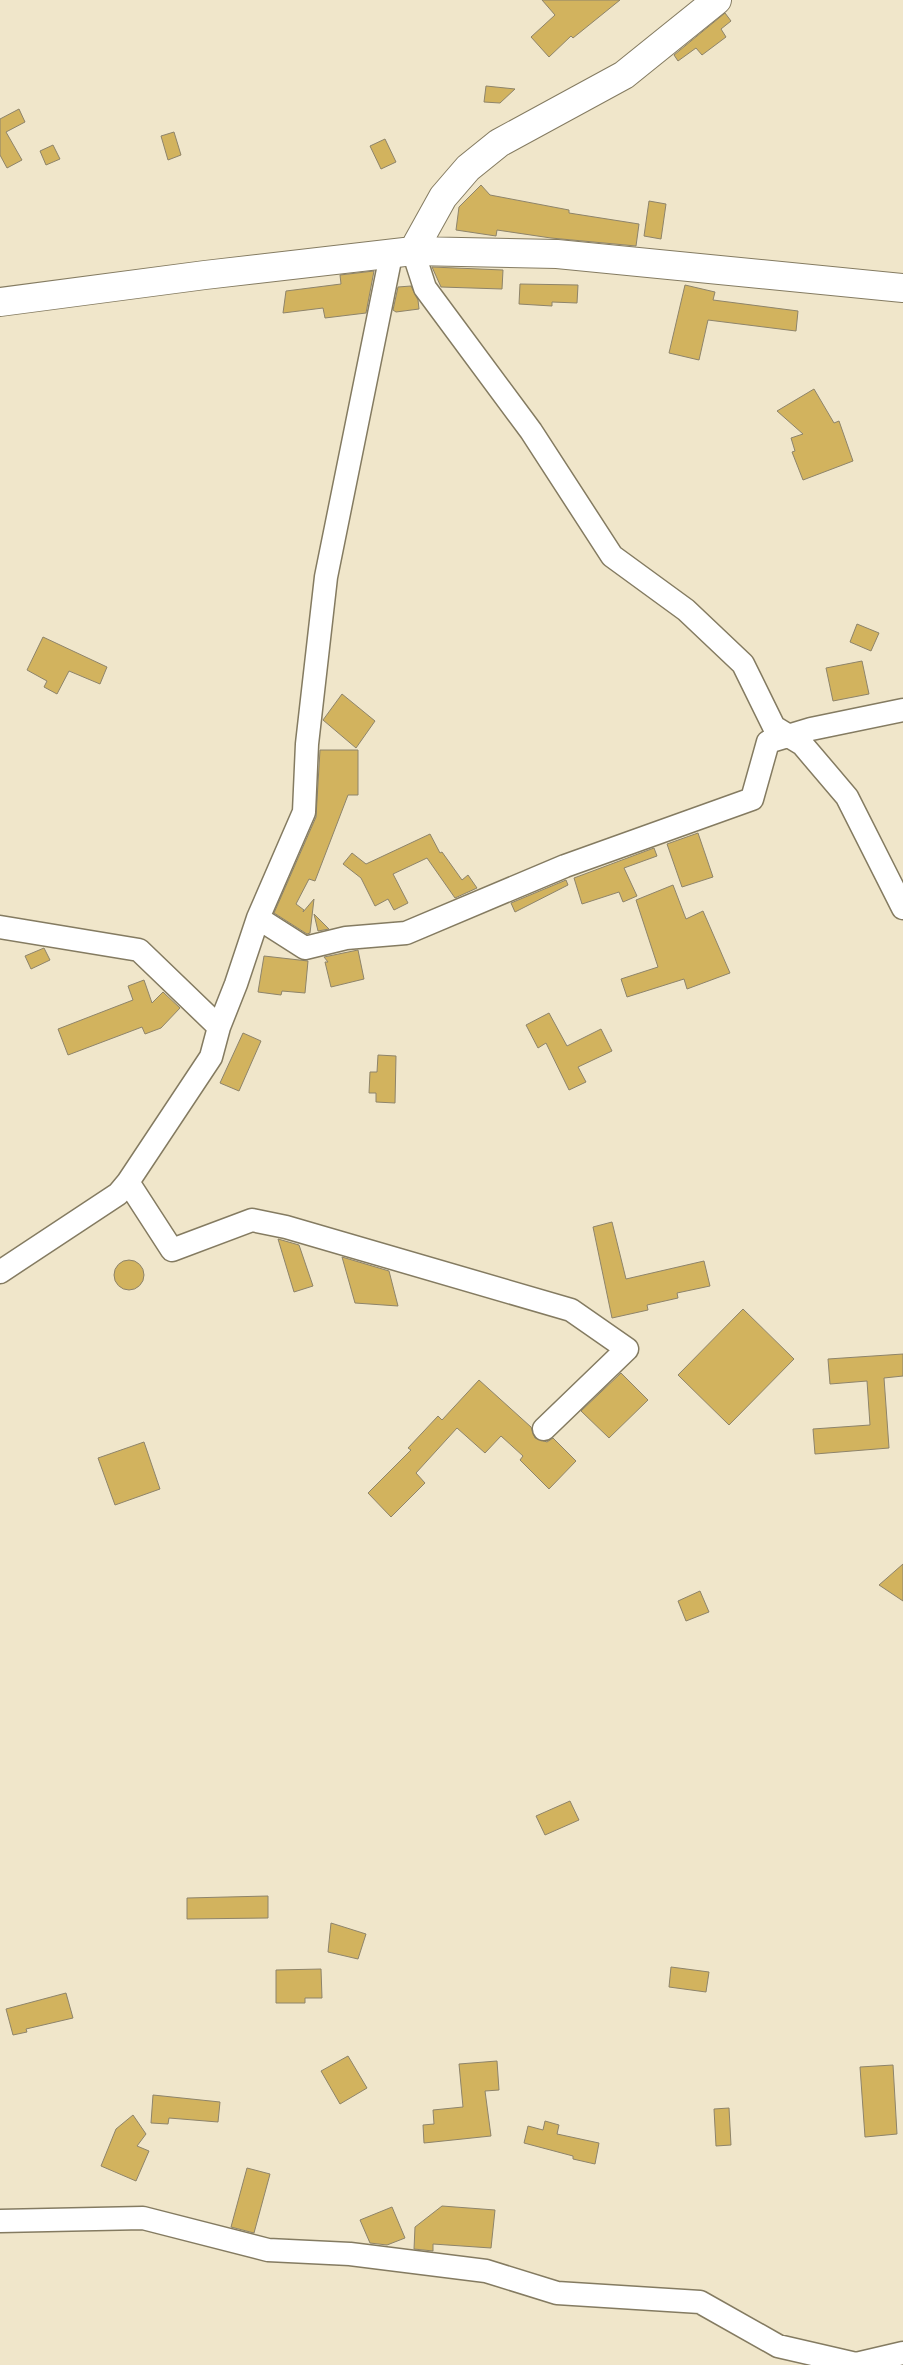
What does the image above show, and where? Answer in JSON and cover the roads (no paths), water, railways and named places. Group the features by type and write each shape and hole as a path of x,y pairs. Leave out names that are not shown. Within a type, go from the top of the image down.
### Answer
{"main road":[{"path":"402,253 468,168 499,142 624,75 717,0"},
{"path":"0,302 196,276 402,253 558,254 903,288"}],"street":[{"path":"402,253 425,288 531,431 612,556 686,610 743,664 774,727 802,744 846,797 903,908"},
{"path":"0,1272 118,1194 128,1182 211,1057 219,1027 236,984 258,918 304,812 307,744 326,577 402,253"},
{"path":"258,918 305,948 346,938 406,933 565,866 752,800 768,742 811,729 903,710"},
{"path":"0,927 139,950 219,1027"},
{"path":"128,1182 172,1250 252,1220 286,1227 571,1310 627,1348 544,1429"},
{"path":"0,2221 143,2218 268,2250 350,2254 486,2271 557,2293 700,2302 778,2346 856,2364 903,2354"}]}
